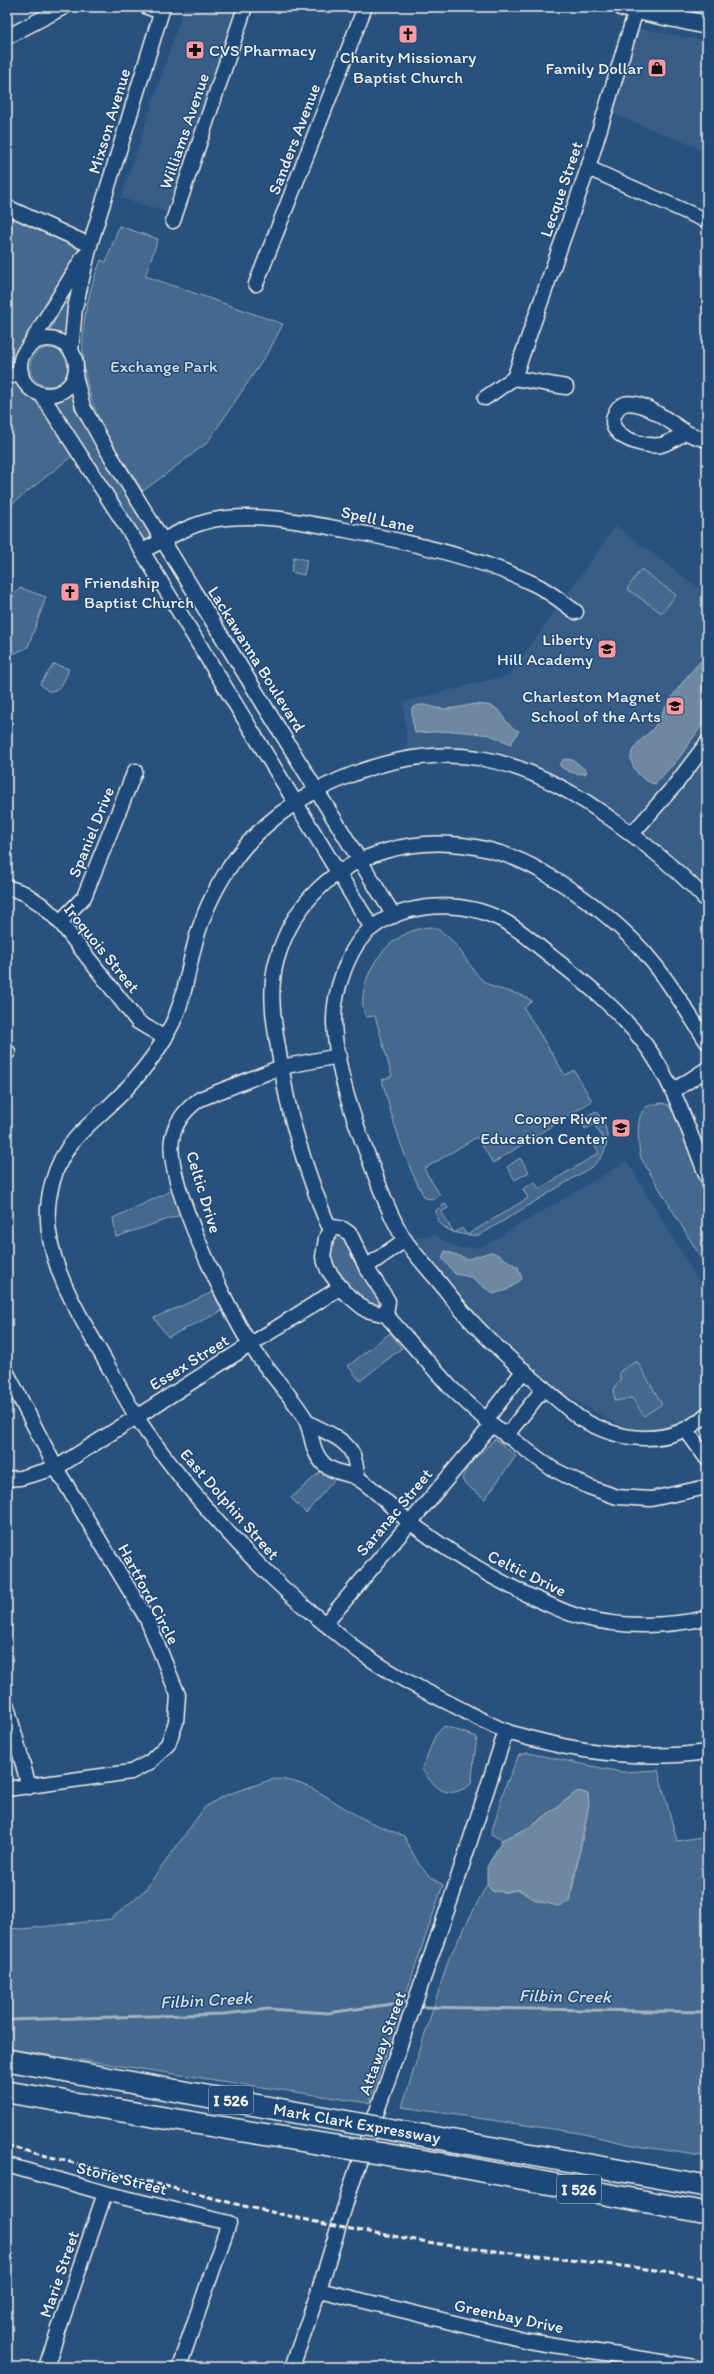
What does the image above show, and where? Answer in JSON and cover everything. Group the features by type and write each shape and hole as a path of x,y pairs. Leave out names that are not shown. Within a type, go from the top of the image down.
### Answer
{"highway":[{"name":"Mark Clark Expressway","path":"7,2060 707,2186"},
{"name":"Mark Clark Expressway","path":"7,2092 450,2165 707,2213"}],"main road":[{"path":"642,9 707,25"}],"street":[{"path":"7,37 64,7"},
{"path":"147,7 162,10"},
{"name":"Williams Avenue","path":"173,221 245,7"},
{"name":"Sanders Avenue","path":"256,284 365,7"},
{"name":"Lecque Street","path":"514,378 642,9"},
{"name":"Mixson Avenue","path":"90,245 162,10"},
{"path":"588,168 707,221"},
{"path":"7,207 90,245"},
{"path":"90,245 28,348 20,363 21,372 28,386 41,394 142,551 372,928"},
{"path":"71,351 76,308 90,245"},
{"path":"28,348 42,339 50,339 66,345 71,351 76,367 72,383 58,393 41,394"},
{"path":"7,378 21,372"},
{"name":"Lackawanna Boulevard","path":"75,375 83,406 163,541 394,916"},
{"path":"485,398 514,378 566,387"},
{"path":"686,432 668,442 650,444 621,435 614,429 612,420 618,407 624,402 631,402 663,418 686,432 707,440"},
{"name":"Spell Lane","path":"142,551 198,524 220,519 262,518 310,523 417,545 480,564 536,584 576,612"},
{"path":"632,834 675,785 707,743"},
{"name":"East Dolphin Street","path":"707,901 666,861 580,796 536,773 499,761 468,756 422,756 397,759 354,773 317,789 295,802 253,837 232,863 214,892 193,951 180,1010 166,1038 128,1087 84,1127 70,1144 60,1162 49,1198 49,1236 62,1279 87,1329 136,1416 176,1471 219,1524 262,1570 325,1624 366,1656 410,1684 506,1731 566,1747 610,1753 639,1756 680,1755 707,1752"},
{"name":"Spaniel Drive","path":"60,922 84,897 135,771"},
{"path":"331,1229 306,1166 294,1129 281,1067 273,1004 273,983 276,960 293,920 306,901 338,873 360,861 385,851 409,845 447,842 494,850 540,870 594,906 654,964 707,1042"},
{"name":"Iroquois Street","path":"7,887 24,893 42,904 60,922 138,1022 166,1038"},
{"path":"707,1177 673,1091 644,1044 590,986 521,932 499,918 478,912 448,907 424,907 394,916 372,928 360,942 348,961 336,999 334,1023 339,1056 355,1121 388,1211 405,1240 473,1323 544,1388 592,1426 622,1437 649,1438 686,1430 707,1414"},
{"name":"Celtic Drive","path":"339,1056 281,1067 200,1099 191,1105 177,1125 172,1142 173,1163 186,1205 208,1262 250,1344 307,1422 311,1443 323,1464 334,1471 359,1479"},
{"path":"673,1091 707,1069"},
{"path":"386,1315 388,1301 366,1267 350,1234 344,1229 334,1227 331,1229 326,1238 323,1258 328,1270 341,1288 366,1310 386,1315 450,1387 506,1436 551,1468 589,1487 616,1497 651,1499 707,1488"},
{"path":"366,1267 405,1240"},
{"name":"Essex Street","path":"56,1468 136,1416 341,1288"},
{"name":"Saranac Street","path":"325,1624 410,1523 489,1422 524,1370"},
{"name":"Hartford Circle","path":"7,1373 56,1468 147,1620 178,1695 176,1722 168,1744 150,1762 131,1772 7,1789"},
{"path":"506,1436 544,1388"},
{"name":"Celtic Drive","path":"307,1422 336,1437 346,1446 353,1455 354,1469 359,1479 410,1523 458,1558 490,1577 580,1617 623,1625 670,1625 707,1618"},
{"path":"686,1430 707,1459"},
{"path":"7,1479 20,1478 56,1468"},
{"path":"7,1706 29,1787"},
{"name":"Attaway Street","path":"292,2367 319,2290 353,2180 452,1896 506,1731"},
{"name":"Storie Street","path":"7,2164 105,2193 229,2223 179,2367"},
{"name":"Marie Street","path":"46,2367 105,2193"},
{"name":"Greenbay Drive","path":"319,2290 528,2341 694,2367"}],"shaded area":[{"path":"184,7 245,7 175,215 121,198"},
{"path":"632,27 707,41 707,145 705,151 606,111"},
{"name":"Liberty Hill Academy","path":"616,526 707,594 707,894 545,773 408,754 403,702 509,675"},
{"path":"707,655 707,718 679,758 655,784 650,783 635,770 631,761 632,752 636,745 652,730 681,684"},
{"path":"475,704 494,707 499,710 507,723 519,731 511,744 490,735 455,731 415,733 412,708 416,706 424,705 447,709"},
{"path":"564,759 573,760 587,771 585,774 568,771 559,765"},
{"path":"627,1161 707,1295 707,1401 699,1411 673,1426 657,1429 637,1430 623,1426 602,1416 524,1370 408,1243 418,1237 435,1235 458,1248 482,1247"},
{"path":"445,1251 468,1259 491,1252 495,1253 518,1267 522,1279 507,1290 493,1294 471,1277 455,1274 442,1258"},
{"path":"578,1791 588,1794 589,1805 569,1902 558,1906 537,1901 520,1890 506,1892 492,1891 487,1884 487,1867 502,1840 532,1826"}],"green space":[{"path":"7,207 90,245 23,355 21,362 23,379 30,387 41,394 78,451 7,508"},
{"name":"Exchange Park","path":"119,226 158,239 145,276 283,324 269,351 207,443 143,491 105,431 95,409 88,388 84,367 84,325 87,304 101,260 106,262"},
{"path":"69,293 73,294 65,340 48,334"},
{"path":"45,348 53,348 60,351 65,356 68,367 65,378 60,383 53,386 45,386 38,383 33,378 30,371 30,363 33,356 38,351"},
{"path":"69,392 72,393 79,415 152,533 152,537 149,540 143,539 135,530 61,412 52,403"},
{"path":"294,557 307,560 304,575 291,572"},
{"path":"641,569 676,595 662,613 627,589"},
{"path":"20,588 46,597 28,647 9,656 7,604"},
{"path":"54,664 69,669 62,684 56,690 48,691 40,684"},
{"path":"430,927 446,935 452,941 475,972 486,983 499,989 526,997 532,1001 524,1008 565,1075 574,1070 592,1101 493,1163 477,1137 424,1169 440,1195 434,1199 425,1198 405,1155 382,1080 392,1076 375,1016 366,1017 363,1004 363,993 367,978 372,967 386,948 406,934 418,929"},
{"path":"662,1103 668,1105 674,1114 707,1191 707,1268 641,1158 638,1139 640,1117 646,1107"},
{"path":"596,1111 605,1125 607,1139 604,1153 593,1166 480,1235 467,1235 528,1198 523,1189 535,1182 539,1189 599,1153 594,1144 603,1138 594,1124 585,1129 580,1120"},
{"path":"520,1158 529,1172 515,1180 507,1167"},
{"path":"173,1190 180,1215 116,1237 113,1218"},
{"path":"445,1204 448,1208 441,1212 453,1232 445,1228 437,1217 436,1210"},
{"path":"462,1228 467,1235 459,1234 455,1232"},
{"path":"345,1233 383,1304 374,1307 352,1295 328,1259 332,1236"},
{"path":"213,1292 222,1311 168,1337 154,1318"},
{"path":"390,1333 402,1348 360,1381 348,1366"},
{"path":"637,1361 662,1404 644,1416 632,1398 615,1401 614,1395 614,1390 620,1381 620,1371"},
{"path":"495,1439 516,1456 485,1499 464,1483 462,1478 469,1464"},
{"path":"322,1470 335,1479 306,1513 291,1498"},
{"path":"444,1726 477,1737 471,1784 456,1792 443,1791 437,1787 432,1783 422,1769 435,1736"},
{"path":"528,1753 621,1772 658,1770 677,1841 707,1836 707,2157 632,2145 579,2133 402,2107 449,1958 487,1884 492,1891 521,1891 526,1895 572,1891 589,1805 588,1794 578,1791 532,1826 502,1840 491,1834 505,1787 519,1755"},
{"path":"273,1779 295,1782 304,1785 364,1819 404,1836 419,1864 429,1875 443,1885 369,2103 7,2049 7,1928 23,1929 111,1919 145,1890 205,1807 226,1795"}],"waterway":[{"name":"Filbin Creek","path":"7,2020 224,2014 269,2009 328,2013 406,2002"},
{"name":"Filbin Creek","path":"422,2007 707,2012"}],"railway":[{"path":"7,2146 244,2206 339,2227 452,2246 664,2271 707,2279"}],"place":[{"name":"Charity Missionary Baptist Church","path":"408,34"},
{"name":"CVS Pharmacy","path":"195,50"},
{"name":"Family Dollar","path":"657,68"},
{"name":"Friendship Baptist Church","path":"70,592"},
{"name":"Liberty Hill Academy","path":"607,649"},
{"name":"Charleston Magnet School of the Arts","path":"675,706"},
{"name":"Cooper River Education Center","path":"621,1128"}]}
